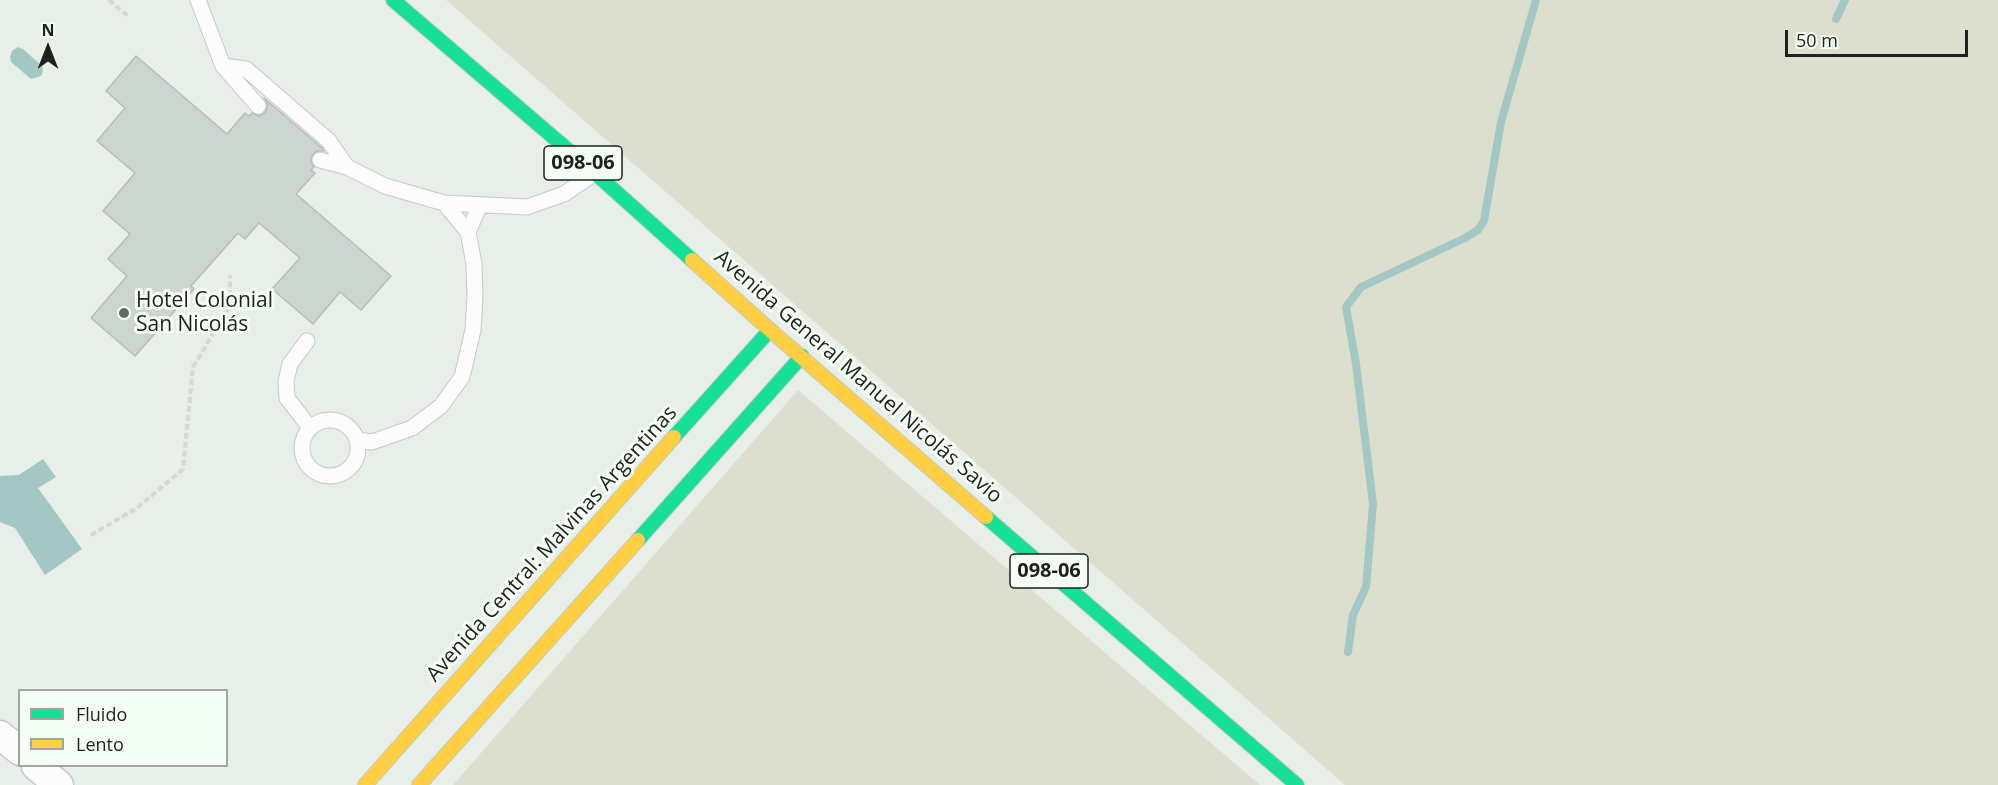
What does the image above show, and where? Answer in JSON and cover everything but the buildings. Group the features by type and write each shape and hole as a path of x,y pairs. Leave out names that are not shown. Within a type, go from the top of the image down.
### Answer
{"main road":[{"name":"Avenida General Manuel Nicolás Savio","path":"393,0 595,173 770,330 1297,785"},
{"name":"Avenida Central: Malvinas Argentinas","path":"365,785 770,330"},
{"path":"419,785 801,356"}],"street":[{"path":"0,735 18,749"},
{"path":"38,767 59,785"}],"lane":[{"path":"198,0 223,66 258,106"},
{"path":"223,66 246,69 329,141 347,167"},
{"path":"320,160 347,167 385,186 444,202 480,205 527,207 564,194 595,173"},
{"path":"357,440 372,442 412,428 441,406 462,377 473,330 474,264 468,232 444,202"},
{"path":"468,232 480,205"},
{"path":"307,341 290,364 286,381 287,398 310,428"},
{"path":"322,421 337,421 350,428 357,440 357,455 350,468 337,475 322,475 310,468 302,455 302,441 310,428 322,421"}],"path":[{"path":"109,0 129,17"},
{"path":"91,535 137,508 183,469 193,367 230,306 230,275"}],"green space":[{"path":"446,0 1998,0 1998,785 1345,785"},
{"path":"798,390 895,473 1260,785 453,785"}],"water":[{"path":"18,47 42,66 41,76 31,79 11,62 12,51"},
{"path":"43,459 56,477 38,488 82,549 45,575 15,528 0,522 0,476 19,475"}],"waterway":[{"path":"1348,652 1353,615 1366,587 1373,504 1356,364 1346,307 1361,287 1465,238 1478,230 1484,221 1501,122 1536,0"},
{"path":"1836,19 1845,0"}],"traffic: fast":[{"path":"393,0 595,173 692,260"},
{"path":"674,437 770,330"},
{"path":"638,540 802,356"},
{"path":"986,517 1297,785"}],"traffic: slow":[{"path":"692,260 986,517"},
{"path":"365,785 674,437"},
{"path":"419,785 638,540"}],"place":[{"name":"Hotel Colonial San Nicolás","path":"124,313"}]}
